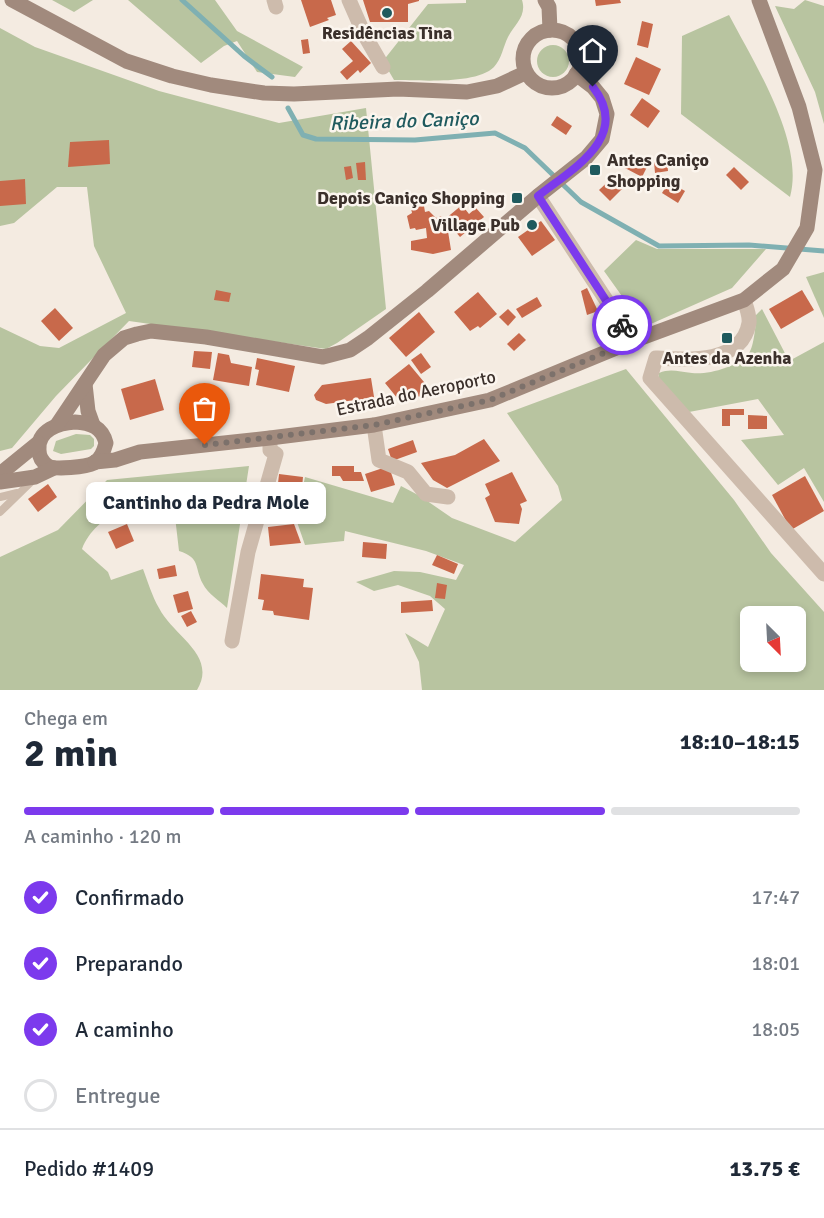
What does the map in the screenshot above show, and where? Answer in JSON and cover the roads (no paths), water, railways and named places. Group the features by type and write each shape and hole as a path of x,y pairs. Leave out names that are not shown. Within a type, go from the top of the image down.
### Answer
{"street":[{"path":"12,0 126,61 172,76 264,93 294,94 398,88 467,92 496,86 525,73"},
{"path":"349,0 364,34 383,67"},
{"path":"545,0 549,7 550,30"},
{"name":"Estrada do Aeroporto","path":"95,462 115,460 140,452 374,425 490,400 633,341 744,300 783,269 807,228 815,170 799,107 759,0"},
{"path":"550,30 568,35 576,43 580,53 580,64 576,75 568,83 556,88 544,88 533,82 525,73 524,52 529,42 537,35 550,30"},
{"path":"0,474 38,443 46,432 57,425 86,384 90,373 104,355 124,338 151,331 206,337 323,357 350,350 428,291 538,196 586,159 602,139 607,114 602,98 593,87 576,75"},
{"path":"538,196 633,341"},
{"path":"744,300 750,321 744,337 733,349 713,357 682,360 656,358 650,378 824,574"},
{"path":"86,384 88,411 93,425"},
{"path":"38,443 42,461 49,467 70,467 95,462 100,458 106,443 103,433 93,425 75,422 57,425"},
{"path":"374,425 379,460 408,472 426,494 448,497"},
{"path":"232,641 248,552 276,454 270,450 270,438"},
{"name":"Estrada do Aeroporto","path":"106,443 140,452"},
{"path":"0,482 35,477 54,468"}],"lane":[{"path":"0,512 35,477"},
{"path":"0,497 19,493"}],"waterway":[{"name":"Ribeira do Caniço","path":"182,0 244,56 272,77"},
{"name":"Ribeira do Caniço","path":"288,108 303,135 316,139 415,140 495,133 525,148 581,202 659,246 749,245 824,251"}],"place":[{"name":"Residências Tina","path":"387,13"},
{"name":"Antes Caniço Shopping","path":"595,170"},
{"name":"Depois Caniço Shopping","path":"517,198"},
{"name":"Village Pub","path":"532,225"},
{"name":"Antes da Azenha","path":"727,338"},
{"name":"Cantinho da Pedra Mole","path":"205,445"}]}
